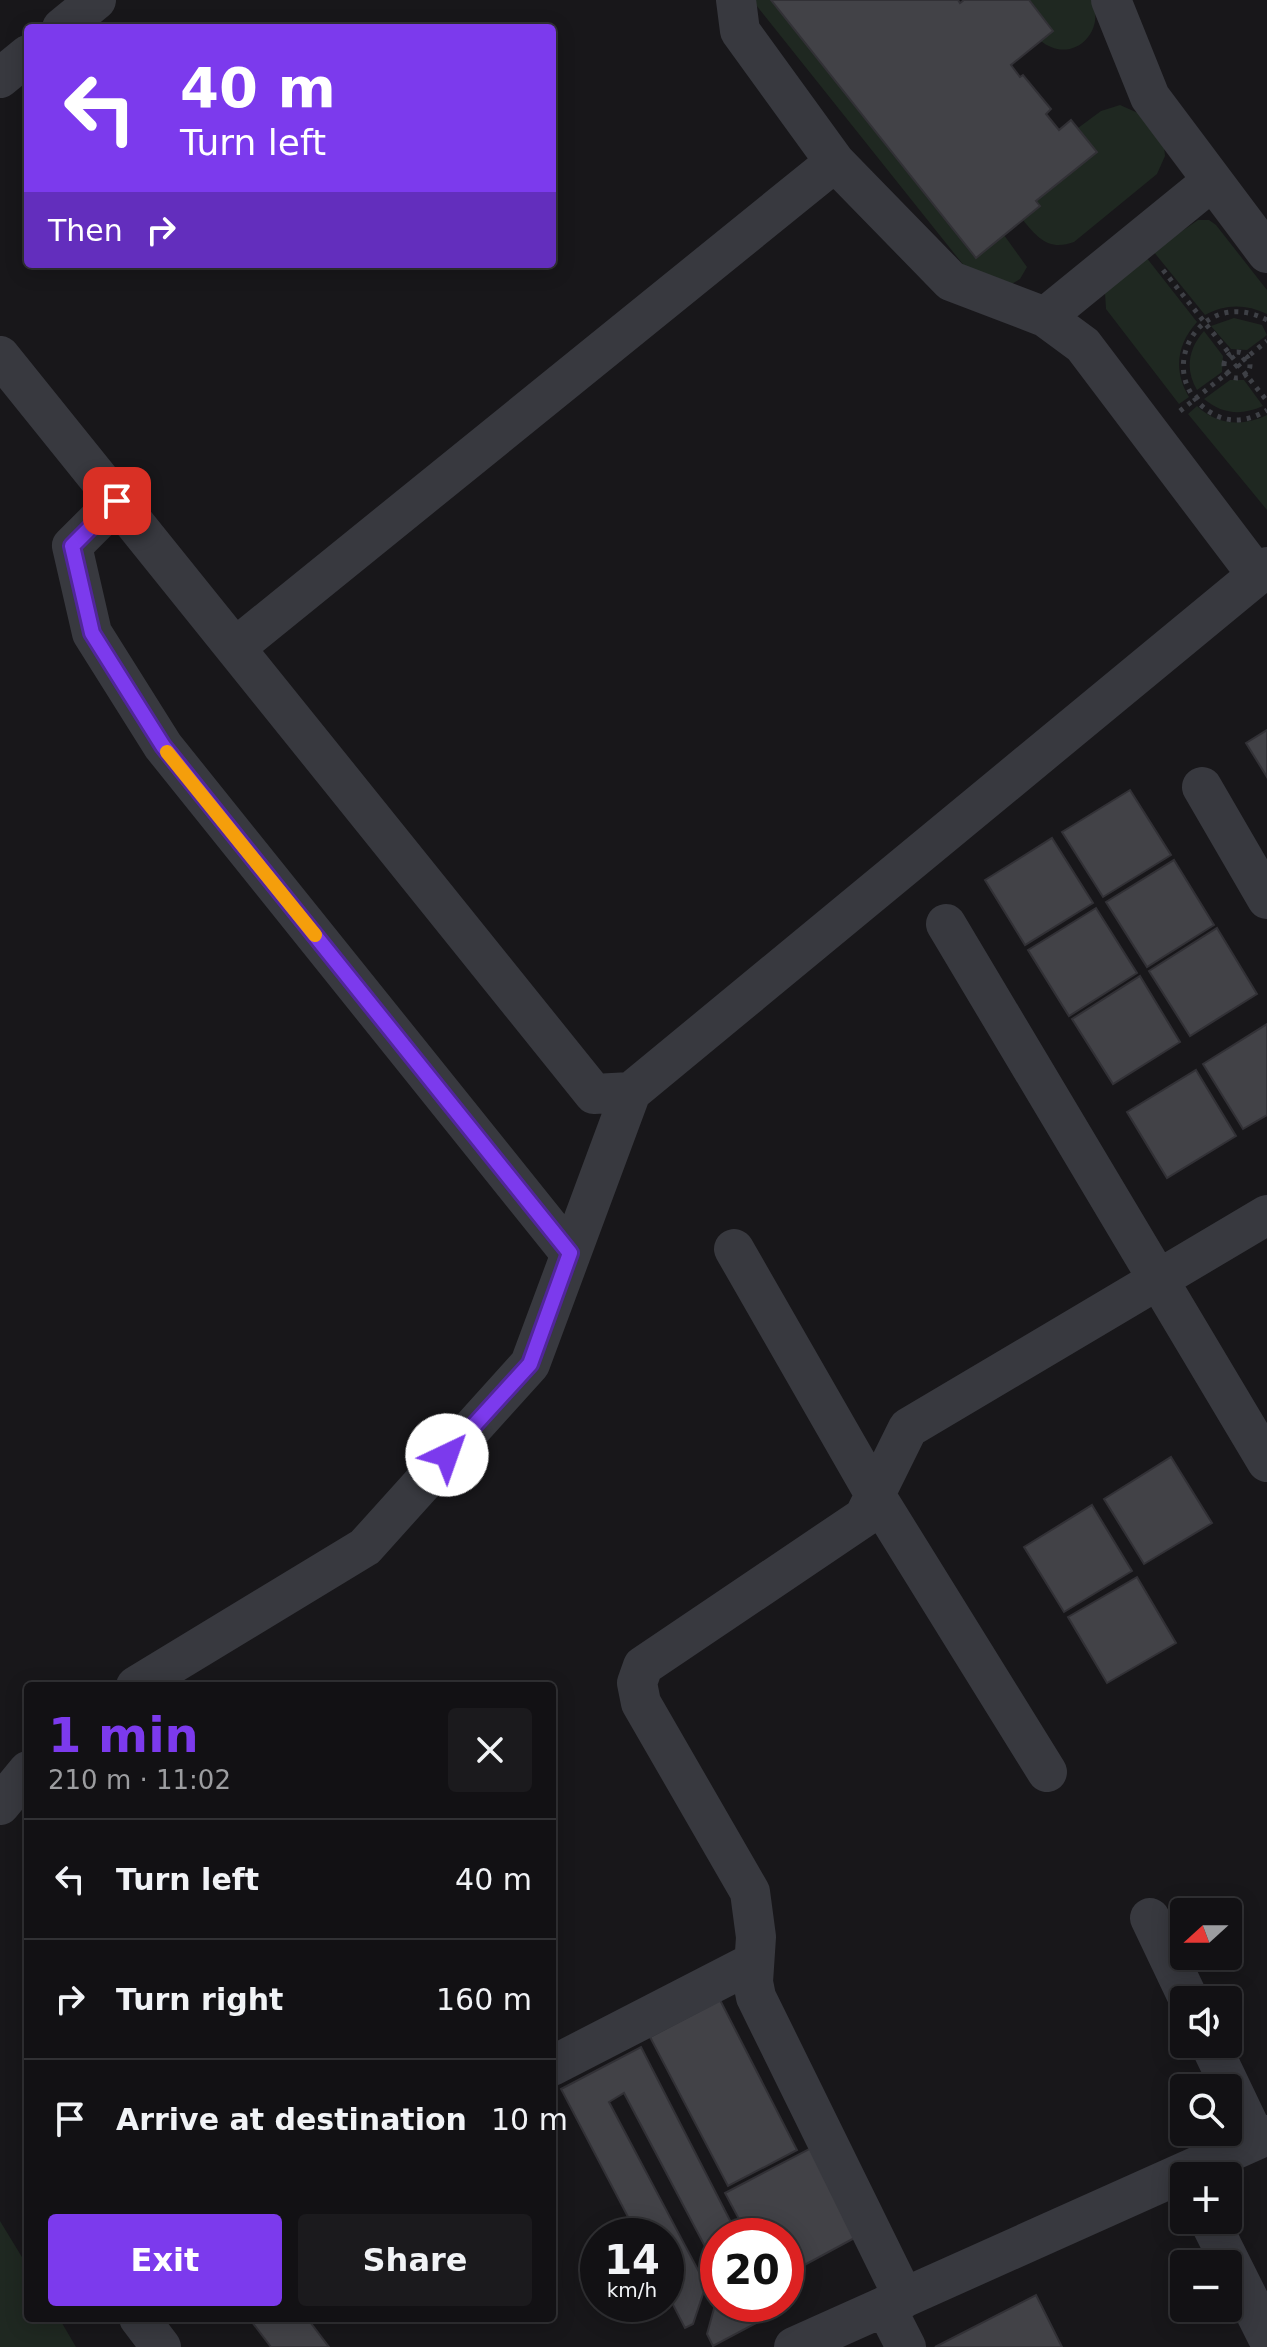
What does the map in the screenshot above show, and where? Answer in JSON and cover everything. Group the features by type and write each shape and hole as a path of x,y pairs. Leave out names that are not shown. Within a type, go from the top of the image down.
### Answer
{"street":[{"path":"67,24 96,0"},
{"path":"143,1682 365,1547 530,1364 631,1092 1262,571 1151,435 1083,345 1045,317 1012,307 951,281 835,162 740,31 736,0"},
{"path":"1111,0 1150,97 1267,253"},
{"path":"0,78 24,58"},
{"path":"236,647 835,162"},
{"path":"1045,317 1212,181"},
{"path":"0,356 594,1094 631,1092"},
{"path":"117,501 72,546 92,633 163,746 570,1253"},
{"path":"1202,787 1267,899"},
{"path":"946,924 1267,1462"},
{"path":"906,2347 895,2302 756,1997 756,1937 750,1892 641,1703 637,1683 643,1666 864,1517 908,1428 1267,1215"},
{"path":"734,1249 874,1493 1047,1772"},
{"path":"0,1805 24,1776"},
{"path":"1150,1918 1182,1986"},
{"path":"556,2064 754,1962"},
{"path":"1212,2162 1262,2138 1218,2058"},
{"path":"797,2346 1170,2181"},
{"path":"1216,2234 1267,2336"},
{"path":"142,2322 161,2347"}],"path":[{"path":"1139,241 1267,401"},
{"path":"1267,320 1248,312 1229,311 1205,322 1187,345 1183,363 1185,382 1194,399 1222,418 1239,421 1267,410"},
{"path":"1151,435 1267,341"},
{"path":"1227,373 1225,362 1230,355 1240,353 1247,357 1250,365 1246,374"},
{"path":"1227,373 1235,377 1246,374"}],"shaded area":[{"path":"752,0 771,0 975,258 1004,235 1027,267 1020,279 1010,285 969,272"},
{"path":"1009,0 1091,0 1095,10 1093,29 1088,38 1072,48 1051,47 1033,33"},
{"path":"1120,105 1138,113 1164,146 1165,156 1157,174 1074,242 1058,245 1045,242 1023,220 1040,206 1036,201 1097,152 1078,128 1101,111"},
{"path":"1198,220 1209,220 1216,225 1267,290 1267,314 1236,307 1205,315 1153,251"},
{"path":"1146,257 1197,322 1181,349 1179,368 1189,397 1179,404 1106,309 1105,293"},
{"path":"1234,318 1262,325 1267,335 1247,350 1231,349 1211,326"},
{"path":"1204,331 1223,356 1222,372 1197,390 1191,375 1190,360 1194,345"},
{"path":"1230,380 1244,380 1263,406 1232,412 1204,399"},
{"path":"1197,406 1213,417 1230,422 1249,421 1267,415 1267,510 1188,414"},
{"path":"0,2221 24,2260 24,2322 61,2322 76,2347 0,2347"}],"building":[{"path":"771,0 958,0 960,3 964,0 1029,0 1053,31 1011,65 1051,109 1046,114 1059,130 1071,120 1097,152 1036,201 1040,206 976,258"},
{"path":"1267,730 1267,777 1246,743"},
{"path":"1130,790 1171,855 1103,897 1062,832"},
{"path":"1052,838 1093,903 1025,945 985,880"},
{"path":"1174,860 1214,925 1147,967 1106,902"},
{"path":"1096,908 1137,973 1069,1016 1028,950"},
{"path":"1217,928 1257,994 1190,1036 1149,971"},
{"path":"1140,976 1180,1042 1113,1084 1072,1019"},
{"path":"1267,1024 1267,1115 1243,1129 1203,1064"},
{"path":"1196,1070 1236,1136 1167,1178 1127,1112"},
{"path":"1171,1457 1212,1523 1144,1564 1104,1499"},
{"path":"1092,1505 1132,1571 1064,1612 1024,1547"},
{"path":"1137,1577 1176,1643 1107,1683 1068,1617"},
{"path":"720,2000 797,2150 728,2186 650,2037"},
{"path":"641,2047 729,2218 700,2218 700,2237 624,2093 609,2102 670,2218 629,2218 561,2089"},
{"path":"813,2147 860,2235 804,2265 804,2218 738,2218 725,2193"},
{"path":"684,2243 700,2274 700,2303 693,2324 685,2328 682,2322"},
{"path":"1036,2295 1062,2347 935,2347"},
{"path":"252,2322 310,2322 329,2347 271,2347"},
{"path":"710,2322 758,2322 713,2346 707,2334"}],"slow traffic":[{"path":"167,752 315,935"}],"route":[{"path":"117,501 72,546 92,633 163,746 570,1253 530,1364 447,1455"}]}
